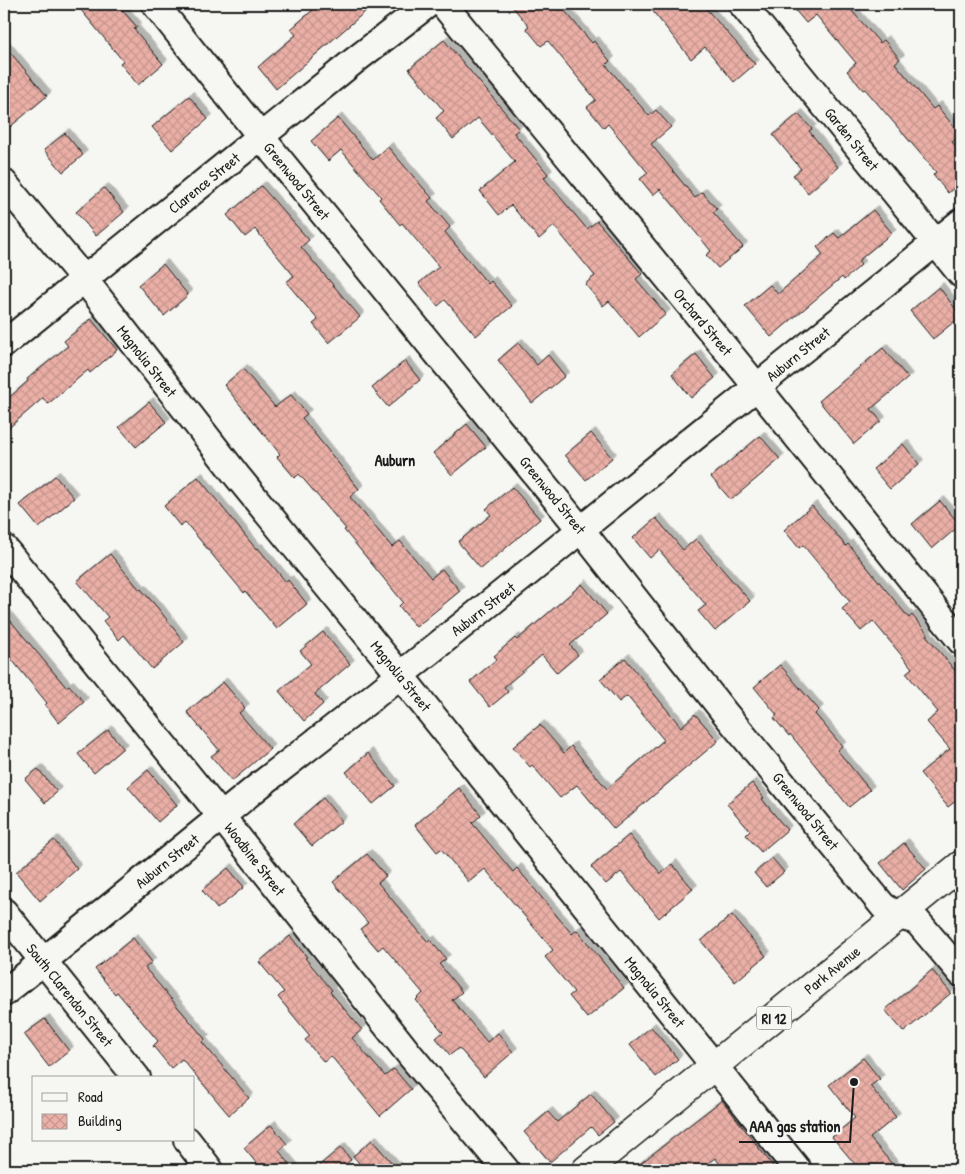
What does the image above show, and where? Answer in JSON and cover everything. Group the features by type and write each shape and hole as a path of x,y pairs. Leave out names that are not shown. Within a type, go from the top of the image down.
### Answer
{"main road":[{"name":"Park Avenue","path":"586,1170 961,865"}],"street":[{"name":"Greenwood Street","path":"155,4 581,530 724,712 883,906 899,916 917,921 961,973"},
{"name":"Clarence Street","path":"4,344 354,61 428,4"},
{"name":"Orchard Street","path":"443,4 757,387 961,641"},
{"name":"Garden Street","path":"742,4 961,274"},
{"name":"Magnolia Street","path":"4,183 84,280 237,476 400,674 798,1170"},
{"name":"Auburn Street","path":"4,993 221,816 581,530 961,222"},
{"name":"Woodbine Street","path":"4,548 221,816 410,1055 506,1170"},
{"name":"South Clarendon Street","path":"4,912 135,1076"},
{"path":"188,1142 210,1170"}],"building":[{"path":"76,4 117,4 137,27 134,29 163,64 138,85 120,63 123,61"},
{"path":"320,4 374,4 276,89 258,67 296,35 291,29"},
{"path":"510,4 559,4 592,43 594,41 610,61 606,65 649,116 656,110 671,127 651,144 695,198 702,192 717,209 713,212 743,247 718,268 706,255 711,251 660,189 653,195 640,179 648,173 608,124 604,128 587,107 596,100 548,41 541,46 526,28 529,26"},
{"path":"647,4 702,4 755,64 734,82 705,47 691,59"},
{"path":"790,4 846,4 880,43 884,40 900,59 895,63 933,109 937,106 961,135 952,142 961,153 961,182 948,193 933,175 936,172 865,89 863,90 847,71 856,63 816,15 806,23"},
{"path":"444,40 519,129 514,133 548,174 544,178 587,229 597,221 642,274 636,279 666,314 639,337 609,301 603,306 585,284 595,276 554,226 539,239 511,205 499,215 480,191 515,162 478,118 453,139 436,118 444,111 409,69"},
{"path":"4,45 47,96 10,127 4,119"},
{"path":"189,96 208,119 172,150 152,127"},
{"path":"798,114 812,129 809,131 838,167 808,193 793,175 801,169 773,135"},
{"path":"338,118 373,160 388,147 432,198 428,201 450,227 445,232 488,284 491,281 512,306 476,336 445,300 438,306 419,283 439,267 402,223 400,225 379,199 381,197 341,150 328,161 311,141"},
{"path":"65,133 83,155 63,172 44,150"},
{"path":"261,186 309,240 301,247 360,317 329,343 313,324 318,320 286,282 294,276 255,229 245,237 227,215"},
{"path":"104,188 124,212 96,236 76,212"},
{"path":"873,210 892,233 858,261 861,265 844,280 842,277 771,337 745,306 770,285 778,294 823,255 817,247 834,233 839,238"},
{"path":"163,264 188,295 164,316 138,285"},
{"path":"939,287 961,316 933,339 910,311"},
{"path":"91,319 117,350 90,373 88,370 48,404 43,398 4,432 4,402 28,381 27,379 68,346 64,341"},
{"path":"518,343 537,365 548,355 565,376 532,403 498,360"},
{"path":"883,348 908,378 871,409 881,421 854,444 819,401"},
{"path":"696,354 715,378 691,398 672,374"},
{"path":"405,361 420,380 388,407 372,388"},
{"path":"243,369 275,407 291,395 307,414 302,418 359,489 350,497 392,547 400,541 431,578 442,569 460,591 416,627 399,606 403,602 344,530 346,529 299,474 295,478 277,457 280,454 224,385"},
{"path":"149,402 166,422 136,447 119,427"},
{"path":"467,424 486,447 452,475 433,453"},
{"path":"591,433 612,458 586,480 565,455"},
{"path":"760,436 780,459 731,500 711,477"},
{"path":"903,444 919,464 890,489 873,469"},
{"path":"55,476 74,498 39,528 20,505"},
{"path":"198,477 256,549 258,548 286,582 288,580 307,604 277,629 245,591 244,593 185,522 180,526 164,506"},
{"path":"512,487 540,519 481,569 458,542 491,515 486,509"},
{"path":"940,501 960,525 932,549 912,524"},
{"path":"812,506 846,546 848,544 909,618 912,615 961,678 961,797 948,807 920,773 950,749 927,722 938,712 906,673 912,668 873,621 861,631 842,609 850,602 803,545 799,548 784,530"},
{"path":"656,518 683,550 696,539 750,601 715,631 698,611 706,605 659,550 650,558 633,538"},
{"path":"110,554 157,607 184,642 152,669 124,635 119,640 103,621 108,617 77,581"},
{"path":"582,584 607,614 570,645 578,655 557,673 542,655 504,687 508,692 490,707 470,682 497,659 494,656 515,638 517,640"},
{"path":"4,613 66,687 69,685 84,702 59,723 45,705 47,703 4,650"},
{"path":"323,632 350,664 315,694 323,704 304,721 279,691 311,664 300,651"},
{"path":"625,658 681,727 695,714 718,741 614,829 577,785 560,798 532,765 530,767 513,747 540,725 564,753 571,746 607,789 664,740 627,696 619,702 600,679"},
{"path":"780,665 819,710 815,714 842,746 837,750 870,790 849,807 790,734 789,736 774,718 777,715 754,687"},
{"path":"223,682 245,708 239,713 270,749 232,781 211,756 219,750 187,712"},
{"path":"108,730 123,748 94,773 78,754"},
{"path":"368,753 395,786 373,804 346,772"},
{"path":"38,769 57,792 45,803 25,779"},
{"path":"148,770 177,805 158,822 128,787"},
{"path":"752,783 764,798 762,799 787,830 761,852 746,835 750,831 727,804"},
{"path":"459,788 481,815 472,823 513,872 517,868 572,934 577,930 624,988 587,1018 569,996 574,992 545,957 553,950 485,869 469,882 441,849 437,852 415,825"},
{"path":"323,798 342,821 312,846 293,824"},
{"path":"629,835 661,874 672,864 693,889 659,918 621,872 606,884 591,867"},
{"path":"54,840 77,869 40,901 16,872"},
{"path":"904,843 926,869 902,890 880,863"},
{"path":"367,854 386,876 378,883 428,942 430,940 446,959 439,964 462,992 452,1000 487,1042 498,1033 513,1052 484,1077 459,1048 450,1055 436,1038 443,1032 416,1000 423,993 383,946 378,950 360,929 368,923 333,882"},
{"path":"772,858 784,872 766,887 754,873"},
{"path":"228,868 244,887 217,909 202,890"},
{"path":"732,915 766,956 735,982 701,941"},
{"path":"290,936 307,957 305,958 332,990 330,992 362,1030 352,1038 385,1076 394,1069 411,1089 380,1116 331,1056 324,1062 305,1040 310,1036 278,997 284,992 259,962"},
{"path":"133,938 152,962 145,968 205,1039 202,1042 249,1098 229,1115 182,1059 171,1068 153,1046 158,1041 95,969"},
{"path":"932,970 951,993 904,1032 885,1010"},
{"path":"45,1019 69,1051 49,1067 24,1034"},
{"path":"651,1027 678,1059 656,1077 630,1045"},
{"path":"863,1058 880,1079 870,1086 896,1117 870,1138 897,1170 860,1170 832,1137 855,1118 829,1085"},
{"path":"591,1094 614,1122 598,1135 591,1127 550,1162 524,1132 548,1112 557,1122"},
{"path":"722,1100 776,1170 725,1170 715,1158 699,1170 632,1170"},
{"path":"271,1125 287,1144 279,1151 295,1170 262,1170 244,1148"},
{"path":"372,1140 398,1170 365,1170 353,1156"},
{"path":"341,1147 351,1160 339,1170 314,1170"}],"place":[{"name":"AAA gas station","path":"854,1082"}],"district":[{"name":"Auburn","path":"395,460"}]}
